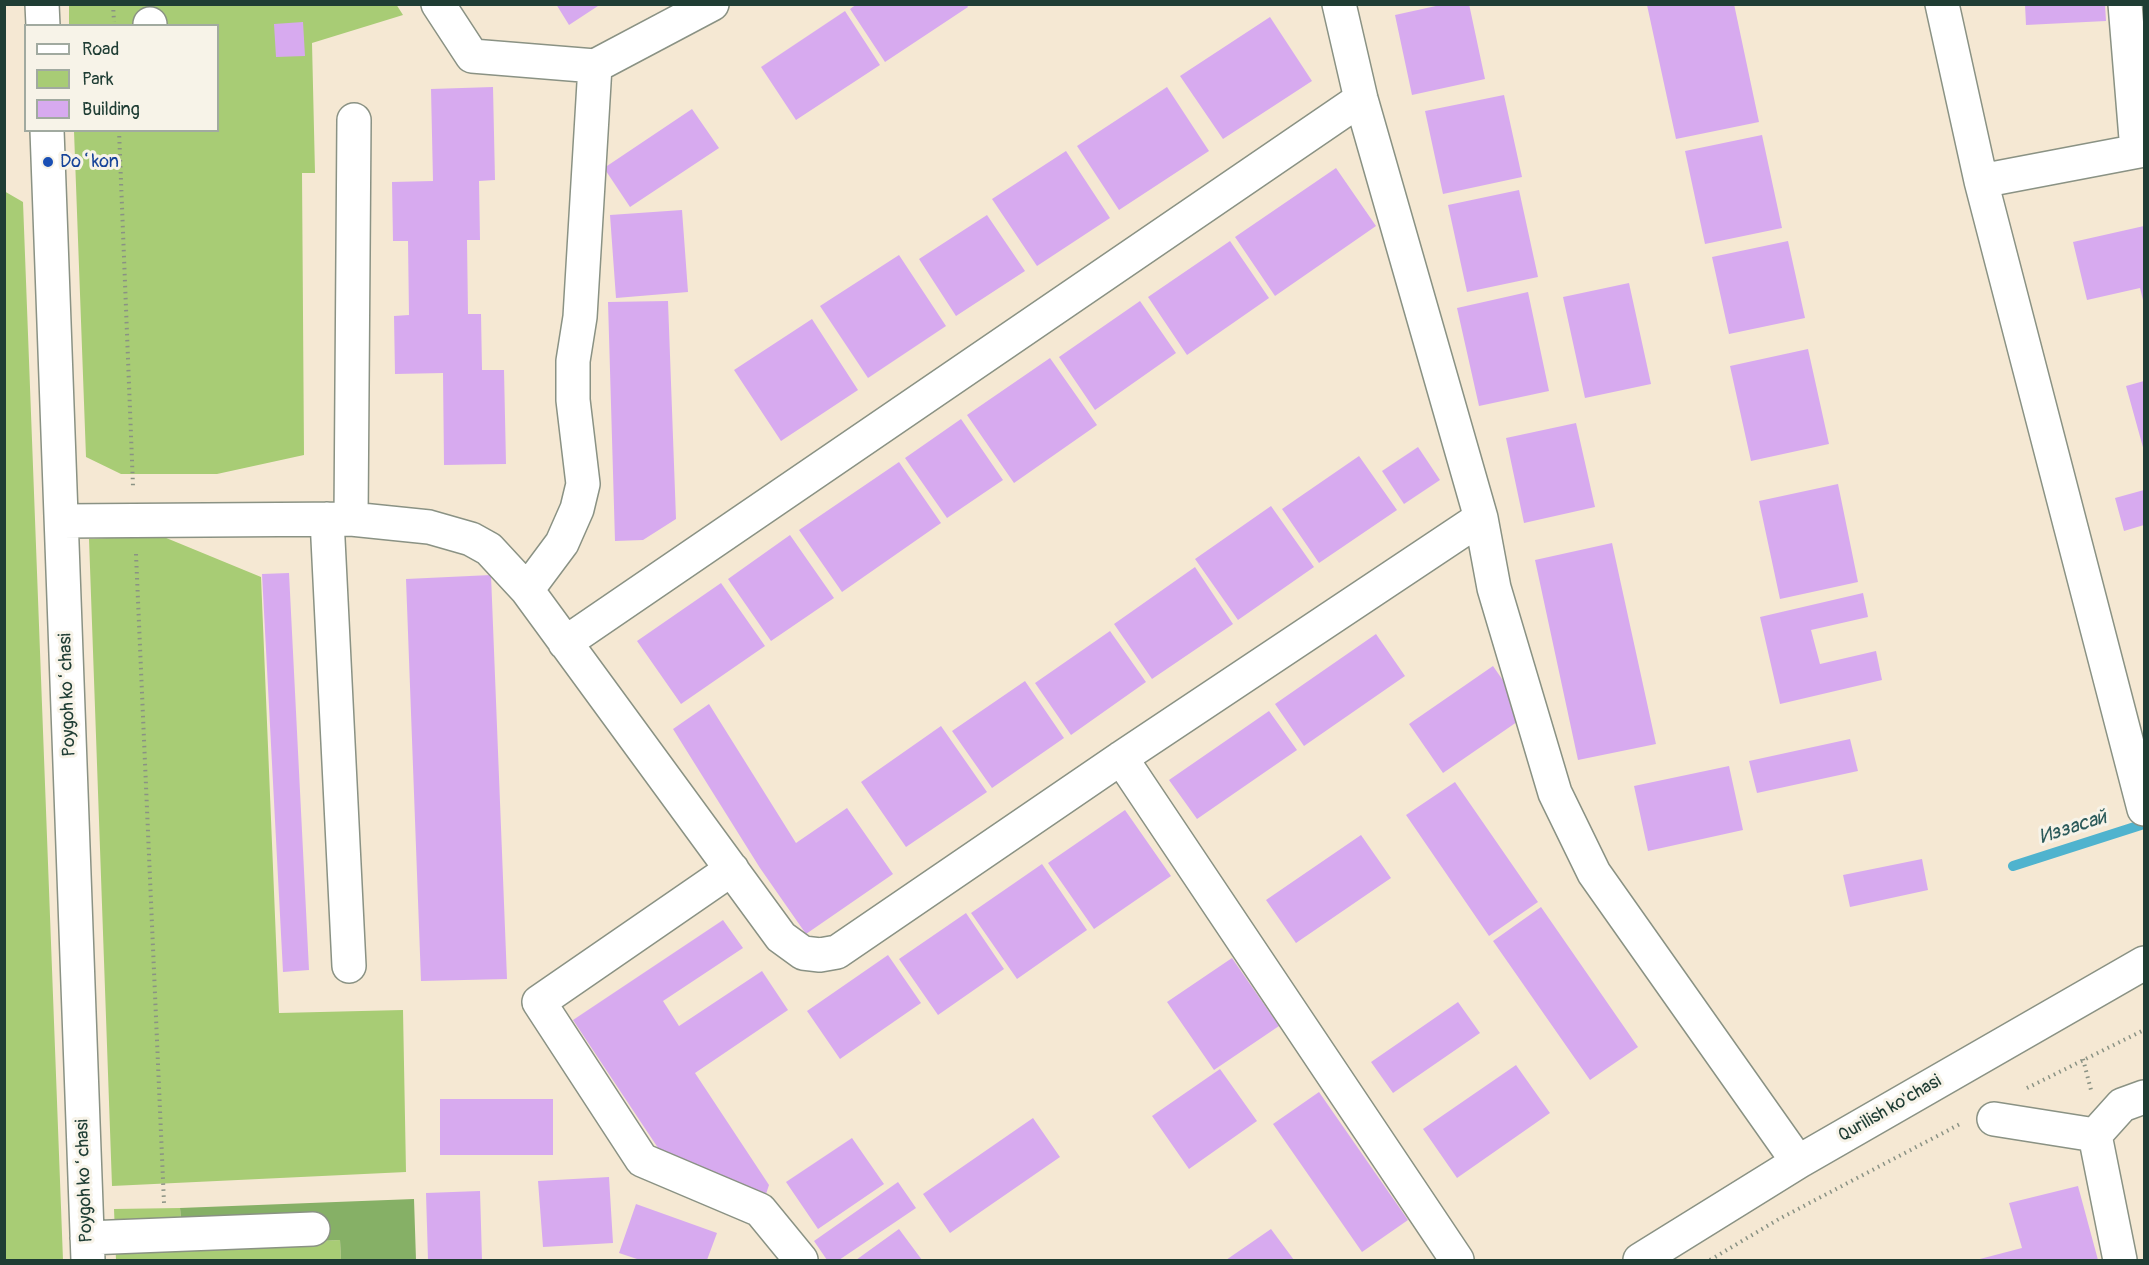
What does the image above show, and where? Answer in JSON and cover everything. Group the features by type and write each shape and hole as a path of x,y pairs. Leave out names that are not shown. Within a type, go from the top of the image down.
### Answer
{"street":[{"path":"42,4 43,24"},
{"path":"438,4 472,56 595,66 702,7"},
{"path":"1339,4 1361,99 1481,518 1494,588 1555,793 1594,873 1798,1162"},
{"path":"1942,4 1982,181 2145,809"},
{"path":"1982,181 2141,150 2125,4"},
{"path":"527,590 562,543 577,509 583,484 573,400 573,361 580,317 595,66"},
{"path":"565,643 1361,99"},
{"path":"349,966 339,519 354,120"},
{"name":"Poygoh koʻchasi","path":"47,132 88,1249"},
{"path":"62,521 339,519 429,527 471,539 489,549 527,590 788,944 803,952 828,955 845,948 1121,758 1481,518"},
{"path":"1121,758 1457,1260"},
{"path":"732,869 539,1002 642,1160 760,1210 801,1260"},
{"name":"Qurilish ko'chasi","path":"1640,1260 1798,1162 2145,963"},
{"path":"2095,1135 2122,1105 2145,1097"},
{"path":"1981,1119 2095,1135"},
{"path":"2095,1135 2120,1260"},
{"path":"88,1249 166,1235 313,1229"}],"path":[{"path":"113,4 114,24"},
{"path":"119,132 166,1235"},
{"path":"2020,1092 2145,1029"},
{"path":"1710,1260 1779,1219 1981,1119"}],"green space":[{"path":"396,4 403,15 312,43 315,173 302,173 304,455 217,474 121,474 86,457 74,132 219,132 219,24 69,24 69,5"},
{"path":"4,191 23,202 63,1260 5,1260"},
{"path":"159,535 261,577 279,1013 403,1010 406,1172 112,1186 89,539"},
{"path":"414,1199 416,1260 341,1260 340,1240 184,1249 180,1208"},
{"path":"180,1208 184,1249 340,1240 341,1260 116,1260 114,1209"}],"building":[{"path":"556,4 601,4 569,25"},
{"path":"857,4 966,4 968,7 885,62 850,9"},
{"path":"1445,4 1469,4 1485,79 1412,95 1395,15"},
{"path":"1734,4 1759,122 1676,139 1647,5"},
{"path":"2025,4 2105,4 2106,21 2026,25"},
{"path":"845,11 880,65 796,120 761,67"},
{"path":"1270,17 1312,81 1223,139 1180,76"},
{"path":"303,22 305,56 276,57 274,24"},
{"path":"493,87 495,180 479,181 480,240 467,240 468,314 481,314 482,370 504,370 506,464 444,465 443,373 395,374 394,316 409,315 408,241 393,241 392,182 433,181 431,89"},
{"path":"1167,87 1209,151 1119,210 1077,146"},
{"path":"1504,95 1522,177 1443,194 1425,111"},
{"path":"692,109 719,148 630,207 604,168"},
{"path":"1762,135 1782,228 1705,244 1685,151"},
{"path":"1066,151 1110,218 1037,266 992,199"},
{"path":"1336,168 1376,226 1275,296 1235,237"},
{"path":"1519,190 1538,277 1467,292 1448,205"},
{"path":"682,210 688,292 616,298 610,215"},
{"path":"987,215 1025,271 956,316 919,259"},
{"path":"2144,226 2144,304 2140,288 2087,300 2073,242"},
{"path":"1230,241 1269,298 1187,355 1148,297"},
{"path":"1788,241 1805,318 1729,334 1712,257"},
{"path":"899,255 946,326 868,378 820,306"},
{"path":"1629,283 1651,384 1585,398 1563,297"},
{"path":"1528,292 1549,391 1479,406 1457,308"},
{"path":"668,301 676,519 643,540 615,541 608,302"},
{"path":"1140,301 1176,353 1095,410 1059,357"},
{"path":"812,319 858,390 781,441 734,370"},
{"path":"1808,349 1829,444 1751,461 1730,366"},
{"path":"1050,358 1097,425 1014,483 967,415"},
{"path":"2144,381 2144,451 2126,386"},
{"path":"961,419 1003,480 947,518 905,458"},
{"path":"1576,423 1595,507 1524,523 1506,438"},
{"path":"1418,447 1440,480 1404,504 1382,471"},
{"path":"1359,456 1397,510 1319,563 1282,509"},
{"path":"899,462 941,523 842,592 799,530"},
{"path":"1838,484 1858,582 1780,599 1759,501"},
{"path":"2144,490 2144,525 2124,531 2115,498"},
{"path":"1271,506 1314,567 1238,620 1195,559"},
{"path":"790,535 834,598 771,641 728,579"},
{"path":"1612,543 1656,744 1578,760 1535,560"},
{"path":"1195,567 1233,624 1152,679 1114,624"},
{"path":"289,573 309,970 283,972 262,574"},
{"path":"491,575 507,979 421,981 406,579"},
{"path":"721,583 765,646 681,704 637,641"},
{"path":"1863,593 1868,617 1811,630 1820,664 1876,651 1882,680 1780,704 1760,617"},
{"path":"1110,631 1146,682 1071,735 1035,683"},
{"path":"1376,634 1405,676 1304,746 1275,704"},
{"path":"1493,666 1527,715 1443,773 1409,724"},
{"path":"1025,681 1064,738 992,788 952,731"},
{"path":"709,704 796,843 847,808 893,874 806,934 760,868 673,729"},
{"path":"1269,711 1297,750 1197,819 1169,780"},
{"path":"941,726 987,792 906,847 861,782"},
{"path":"1850,739 1858,771 1757,793 1749,761"},
{"path":"1729,766 1743,830 1648,851 1634,786"},
{"path":"1455,782 1538,902 1489,936 1406,815"},
{"path":"1125,810 1171,876 1094,929 1048,863"},
{"path":"1361,835 1391,878 1296,943 1266,900"},
{"path":"1922,859 1928,890 1850,907 1843,875"},
{"path":"1042,864 1087,930 1017,979 971,913"},
{"path":"1541,907 1638,1047 1590,1080 1493,941"},
{"path":"966,913 1004,969 938,1015 899,959"},
{"path":"723,920 743,948 663,1001 679,1026 762,971 788,1010 695,1073 769,1185 766,1194 668,1163 573,1020"},
{"path":"888,955 921,1003 840,1059 807,1011"},
{"path":"1232,958 1279,1026 1214,1070 1167,1002"},
{"path":"1458,1002 1480,1033 1393,1093 1371,1062"},
{"path":"1516,1065 1550,1113 1457,1178 1423,1129"},
{"path":"1220,1069 1257,1121 1189,1169 1152,1116"},
{"path":"1319,1092 1408,1220 1362,1252 1273,1124"},
{"path":"440,1099 553,1099 553,1155 440,1155"},
{"path":"1033,1118 1060,1157 950,1233 923,1194"},
{"path":"852,1138 884,1184 818,1229 786,1182"},
{"path":"609,1177 613,1243 543,1247 538,1181"},
{"path":"898,1182 916,1208 839,1260 827,1260 814,1241"},
{"path":"2078,1186 2098,1260 1976,1260 2022,1248 2009,1203"},
{"path":"480,1191 482,1260 428,1260 426,1193"},
{"path":"636,1204 717,1233 707,1260 640,1260 619,1253"},
{"path":"899,1229 922,1260 856,1260"},
{"path":"1271,1229 1294,1260 1226,1260"}],"waterway":[{"name":"Иззасай","path":"2013,866 2144,824"}],"place":[{"name":"Doʻkon","path":"48,162"}]}
